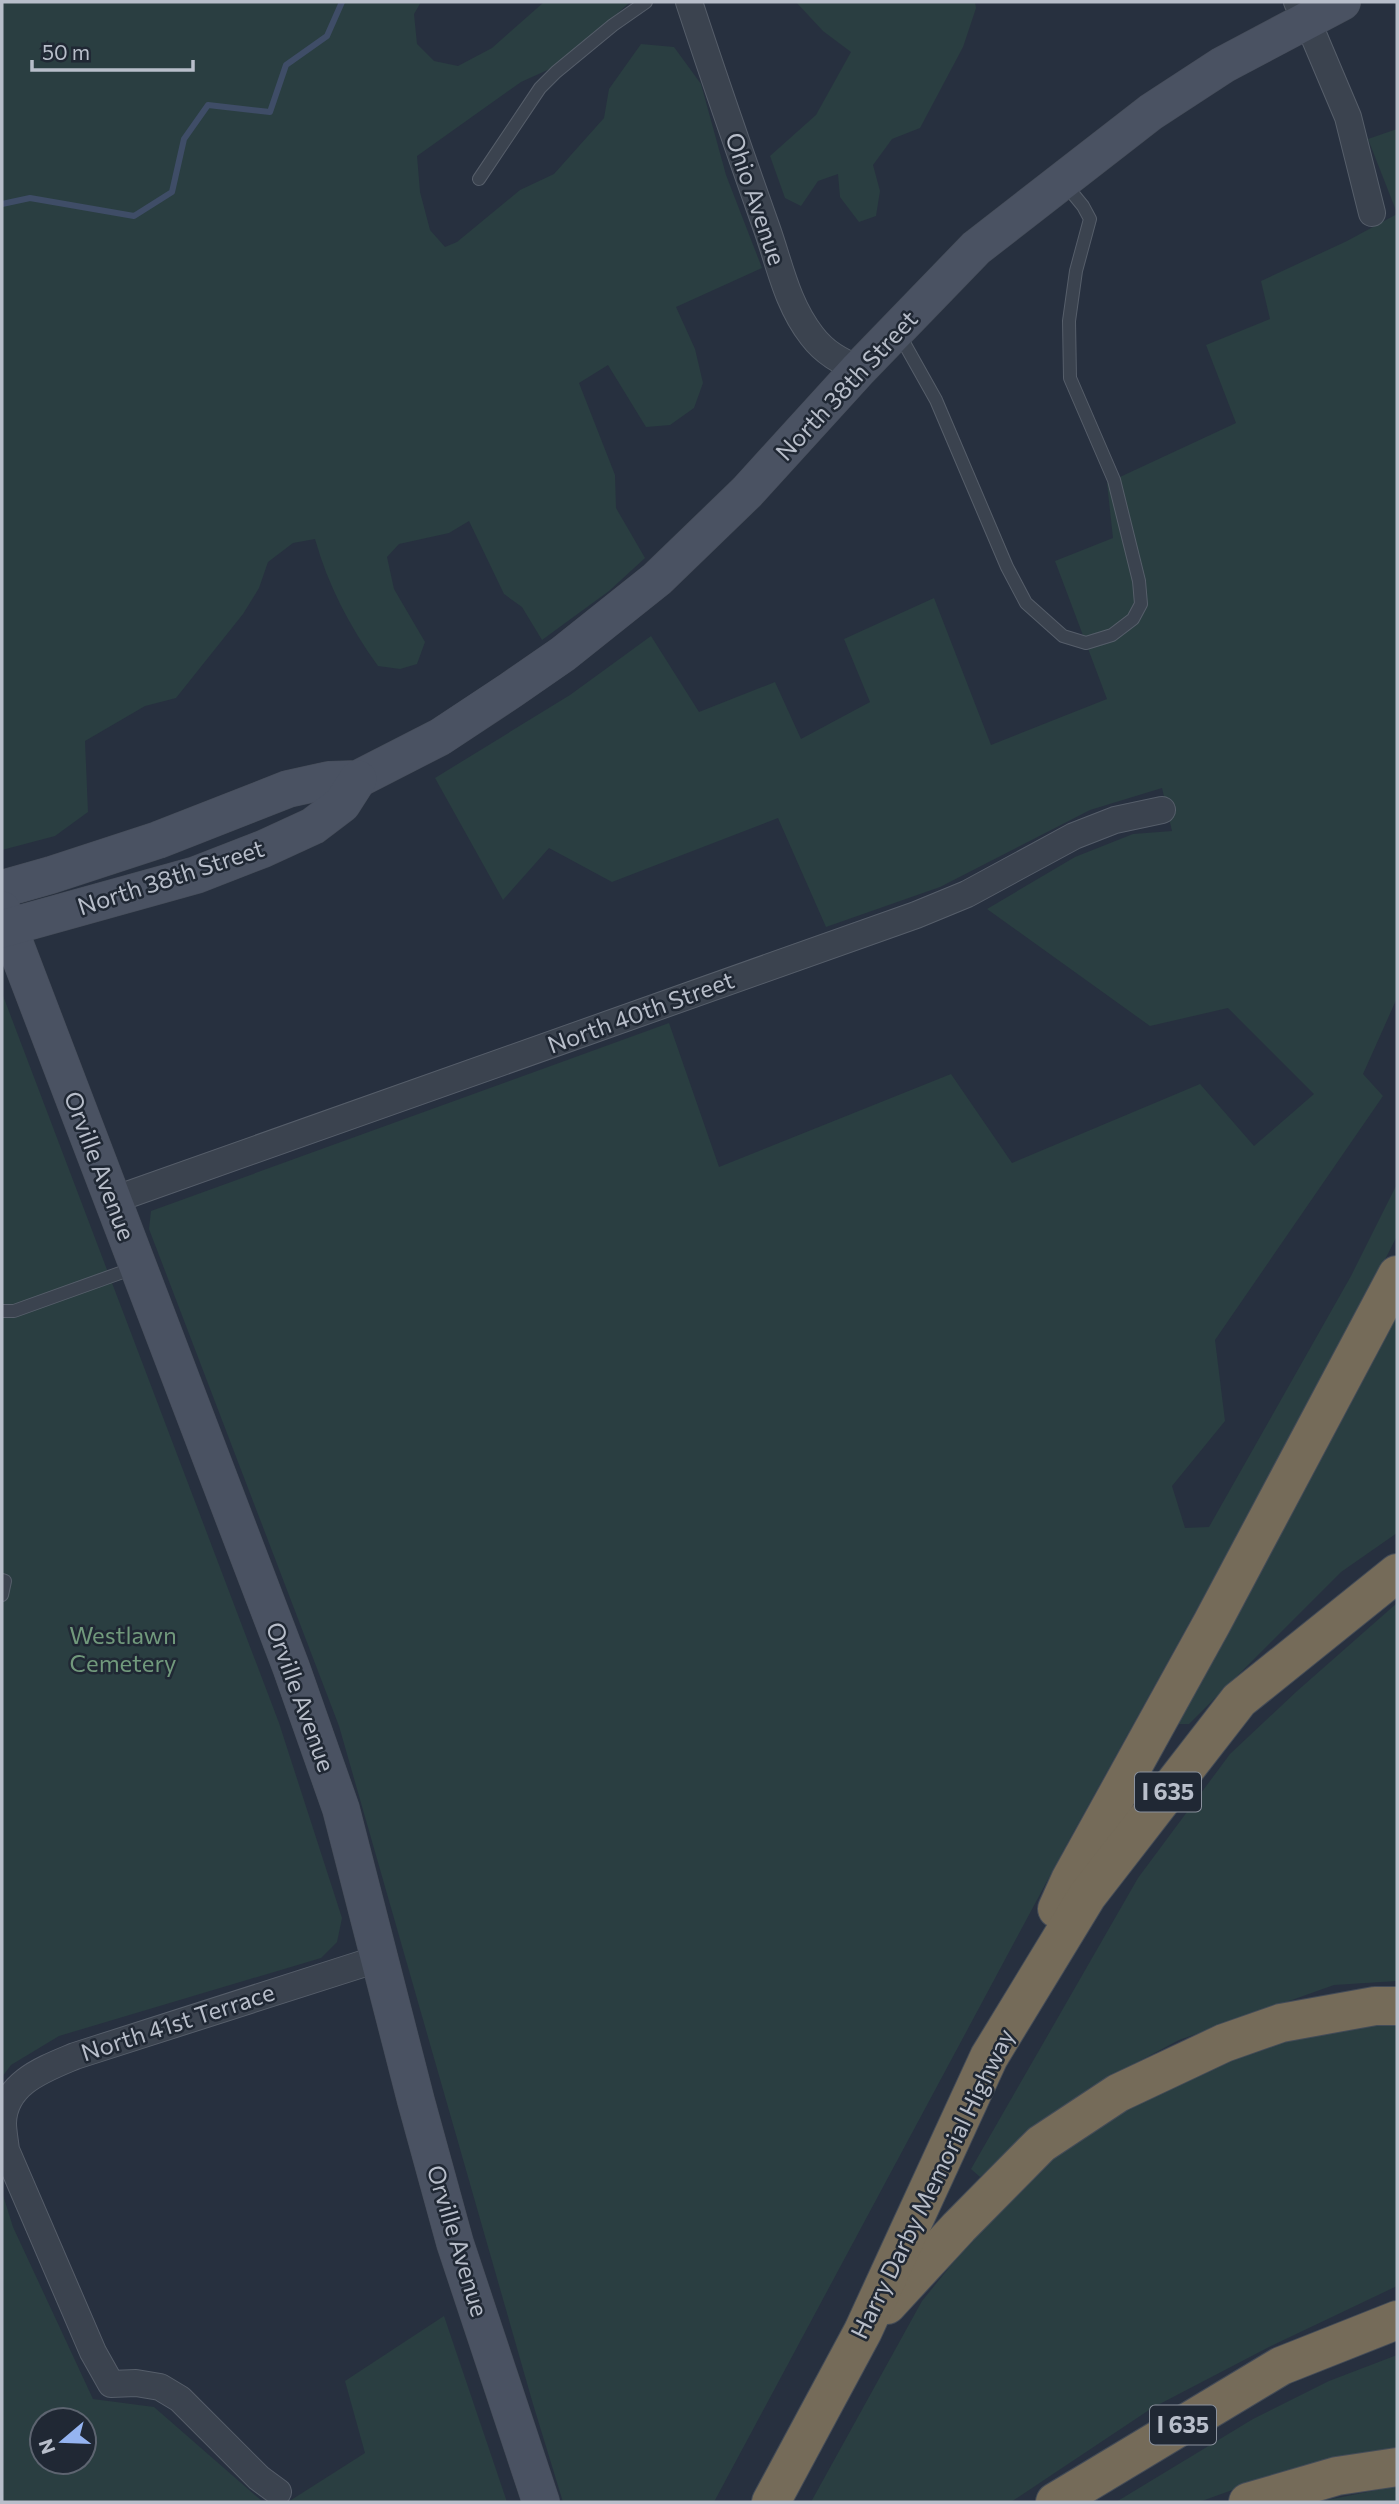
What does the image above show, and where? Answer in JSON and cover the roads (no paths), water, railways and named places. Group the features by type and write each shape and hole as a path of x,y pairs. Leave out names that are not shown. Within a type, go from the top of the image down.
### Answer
{"highway":[{"path":"989,2057 1070,1880 1219,1612 1397,1275"},
{"name":"Harry Darby Memorial Highway","path":"771,2502 863,2331 989,2057 1087,1896 1239,1700 1397,1573"},
{"path":"863,2331 959,2227 1041,2144 1118,2093 1224,2043 1281,2023 1375,2006 1397,2006"},
{"name":"I 635","path":"1055,2502 1281,2366 1397,2320"},
{"path":"1248,2502 1337,2476 1397,2467"}],"main road":[{"name":"North 38th Street","path":"2,889 158,839 288,789 329,780 358,779 440,737 563,654 657,579 747,492 859,369 976,248 1161,105 1302,11 1342,2"},
{"name":"North 38th Street","path":"4,922 195,876 263,849 313,826 342,804 358,779"},
{"name":"Orville Avenue","path":"4,922 113,1200 341,1809 455,2243 541,2502"}],"street":[{"name":"Ohio Avenue","path":"689,2 786,292 810,334 823,349 837,360 859,369"},
{"path":"1302,11 1348,117 1372,212"},
{"name":"North 40th Street","path":"113,1200 916,915 967,894 1074,836 1115,820 1162,810"},
{"name":"North 41st Terrace","path":"3,2121 8,2101 17,2088 39,2072 75,2056 381,1958"},
{"path":"3,2121 6,2150 93,2352 111,2384 136,2383 160,2387 180,2399 259,2478 278,2492"}],"lane":[{"path":"479,179 548,80 613,25 646,2"},
{"path":"897,331 936,400 1007,567 1026,603 1063,636 1086,643 1112,635 1133,619 1141,604 1139,581 1114,480 1070,378 1069,321 1076,271 1090,219 1062,181"},
{"path":"2,1311 14,1311 137,1267"},
{"path":"2,1580 5,1581 2,1595"}],"waterway":[{"path":"2,204 30,198 134,216 172,192 184,139 208,105 270,112 286,65 327,36 342,2"}],"park label":[{"name":"Westlawn Cemetery","path":"123,1650"}]}
